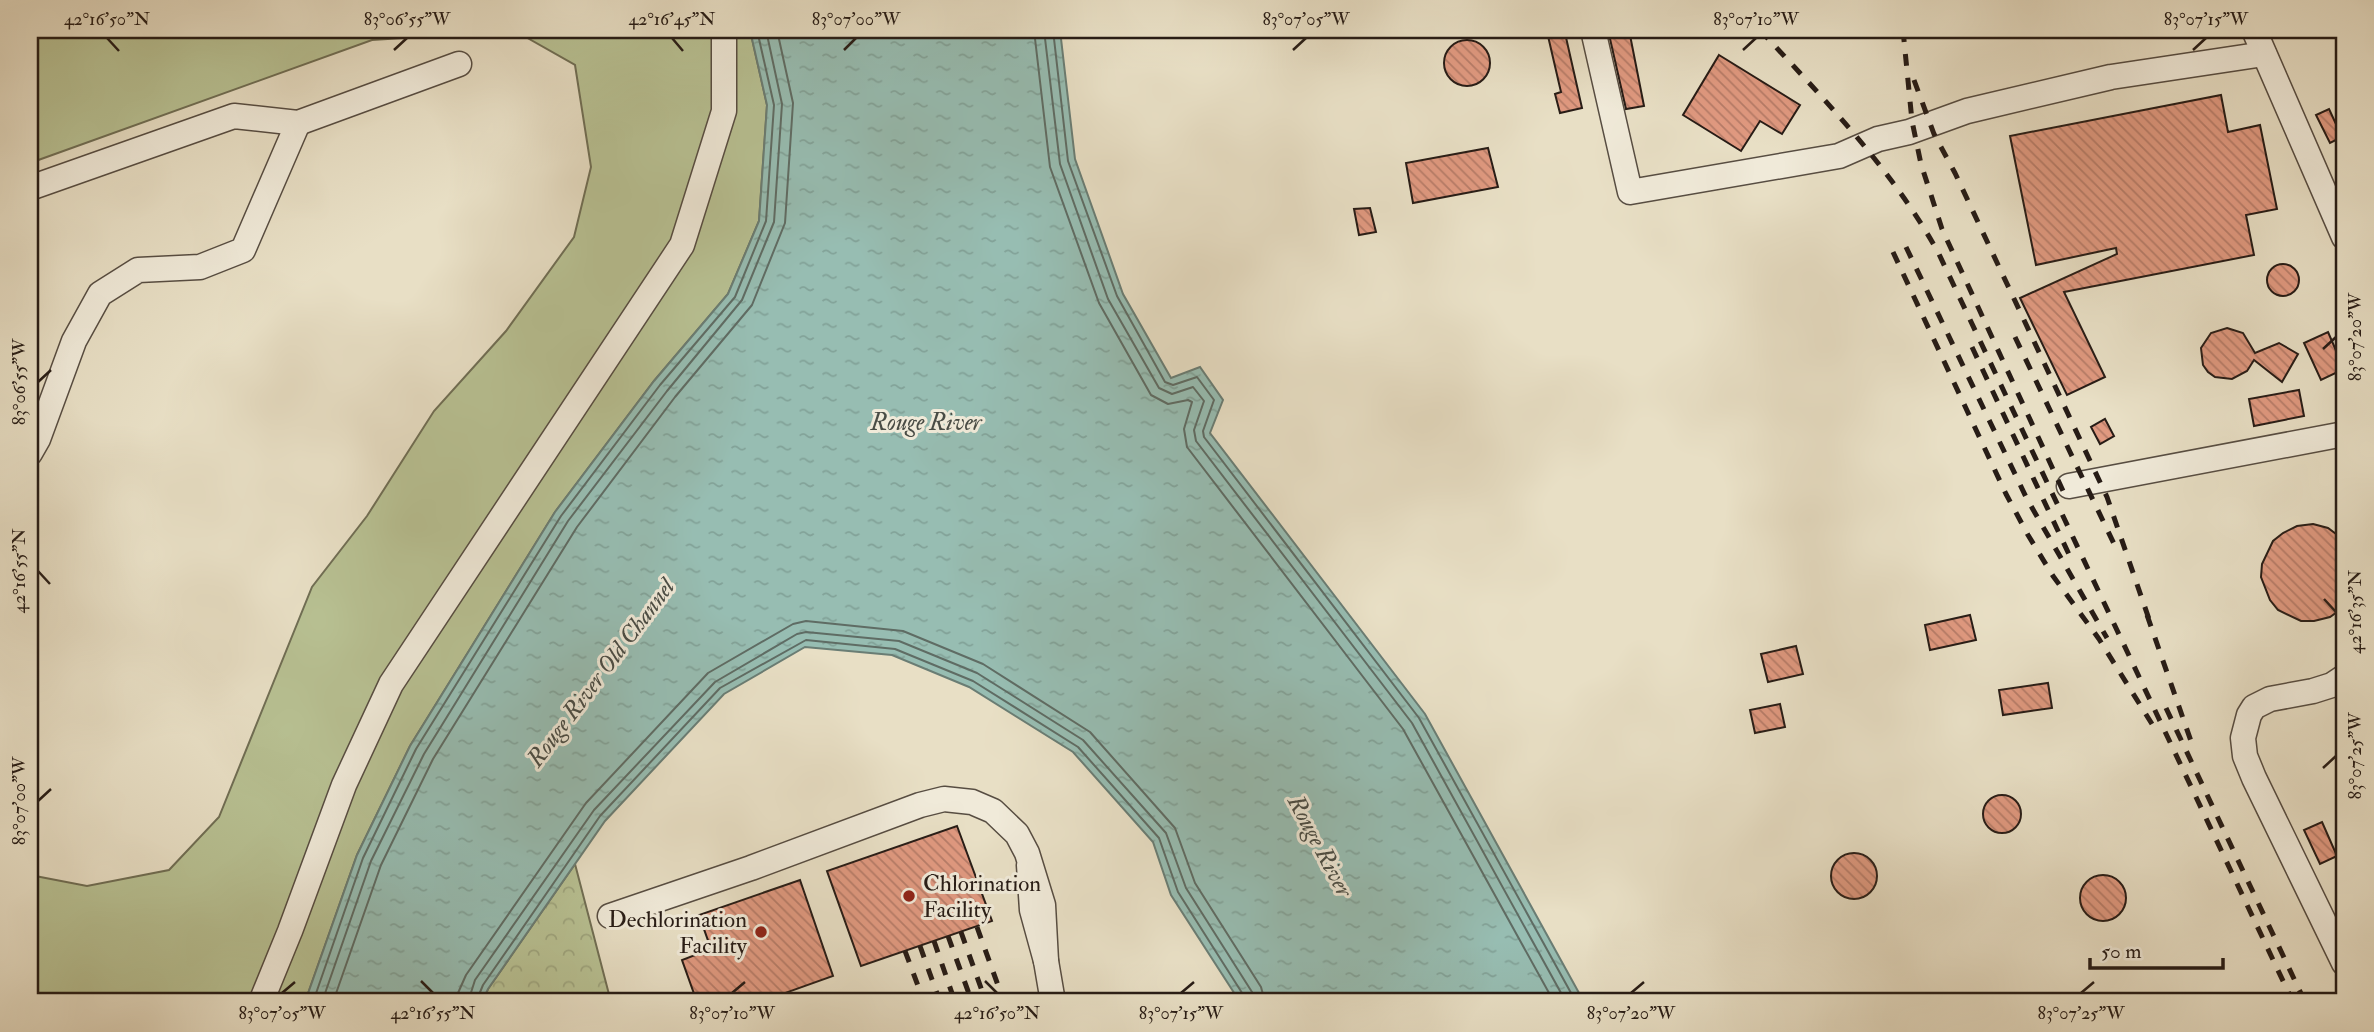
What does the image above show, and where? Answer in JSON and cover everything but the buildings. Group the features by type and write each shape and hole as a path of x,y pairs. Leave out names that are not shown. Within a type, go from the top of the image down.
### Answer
{"street":[{"path":"261,1002 344,785 391,684 682,246 724,111 724,30"},
{"path":"1593,30 1630,192 1839,156 1878,139 1967,111 2100,79 2264,54"},
{"path":"2254,30 2344,237"},
{"path":"30,188 234,116 298,123 459,64"},
{"path":"30,453 38,439 74,341 100,294 138,270 200,267 243,250 298,123"},
{"path":"2069,486 2344,434"},
{"path":"2344,677 2332,685 2313,691 2262,702 2249,715 2243,738 2245,756 2253,778 2344,963"},
{"path":"610,916 751,868 910,808 944,799 972,802 1003,818 1023,844 1030,865 1032,911 1054,1002"}],"green space":[{"path":"30,30 750,30 767,105 759,221 728,294 654,381 555,512 410,746 357,855 305,1002 30,1002 30,875 87,886 169,870 219,817 312,587 367,516 434,411 506,331 574,237 591,167 575,65 515,31 372,40 30,163"},
{"path":"575,864 611,1002 482,1002 488,989"}],"water":[{"name":"Rouge River","path":"750,30 1060,30 1075,159 1123,294 1171,378 1200,367 1223,400 1210,433 1425,714 1584,1002 1240,1002 1171,895 1153,842 1073,752 969,687 892,655 805,647 724,694 605,821 488,989 482,1002 305,1002 357,855 410,746 555,512 654,381 728,294 759,221 767,105"}],"railway":[{"path":"1760,30 1878,163 1920,221 1938,252 2293,1002"},
{"path":"1903,30 1912,121 1921,164 1942,229 2064,493"},
{"path":"1914,80 1934,134 1955,173 2107,497 2150,622"},
{"path":"1906,247 2027,499 2107,638"},
{"path":"1893,252 2006,494 2028,535 2053,576 2099,639 2152,724"},
{"path":"2015,337 2116,548"},
{"path":"1972,347 2073,563"},
{"path":"2147,615 2192,744"},
{"path":"2166,708 2305,1002"},
{"path":"977,927 1004,1002"},
{"path":"961,932 986,1002"},
{"path":"948,936 972,1002"},
{"path":"934,941 955,1002"},
{"path":"920,946 940,1002"},
{"path":"905,951 924,1002"},
{"path":"786,993 790,1002"},
{"path":"771,998 772,1002"}],"place":[{"name":"Chlorination Facility","path":"909,896"},
{"name":"Dechlorination Facility","path":"761,932"}],"water label":[{"name":"Rouge River Old Channel","path":"601,673"}]}
